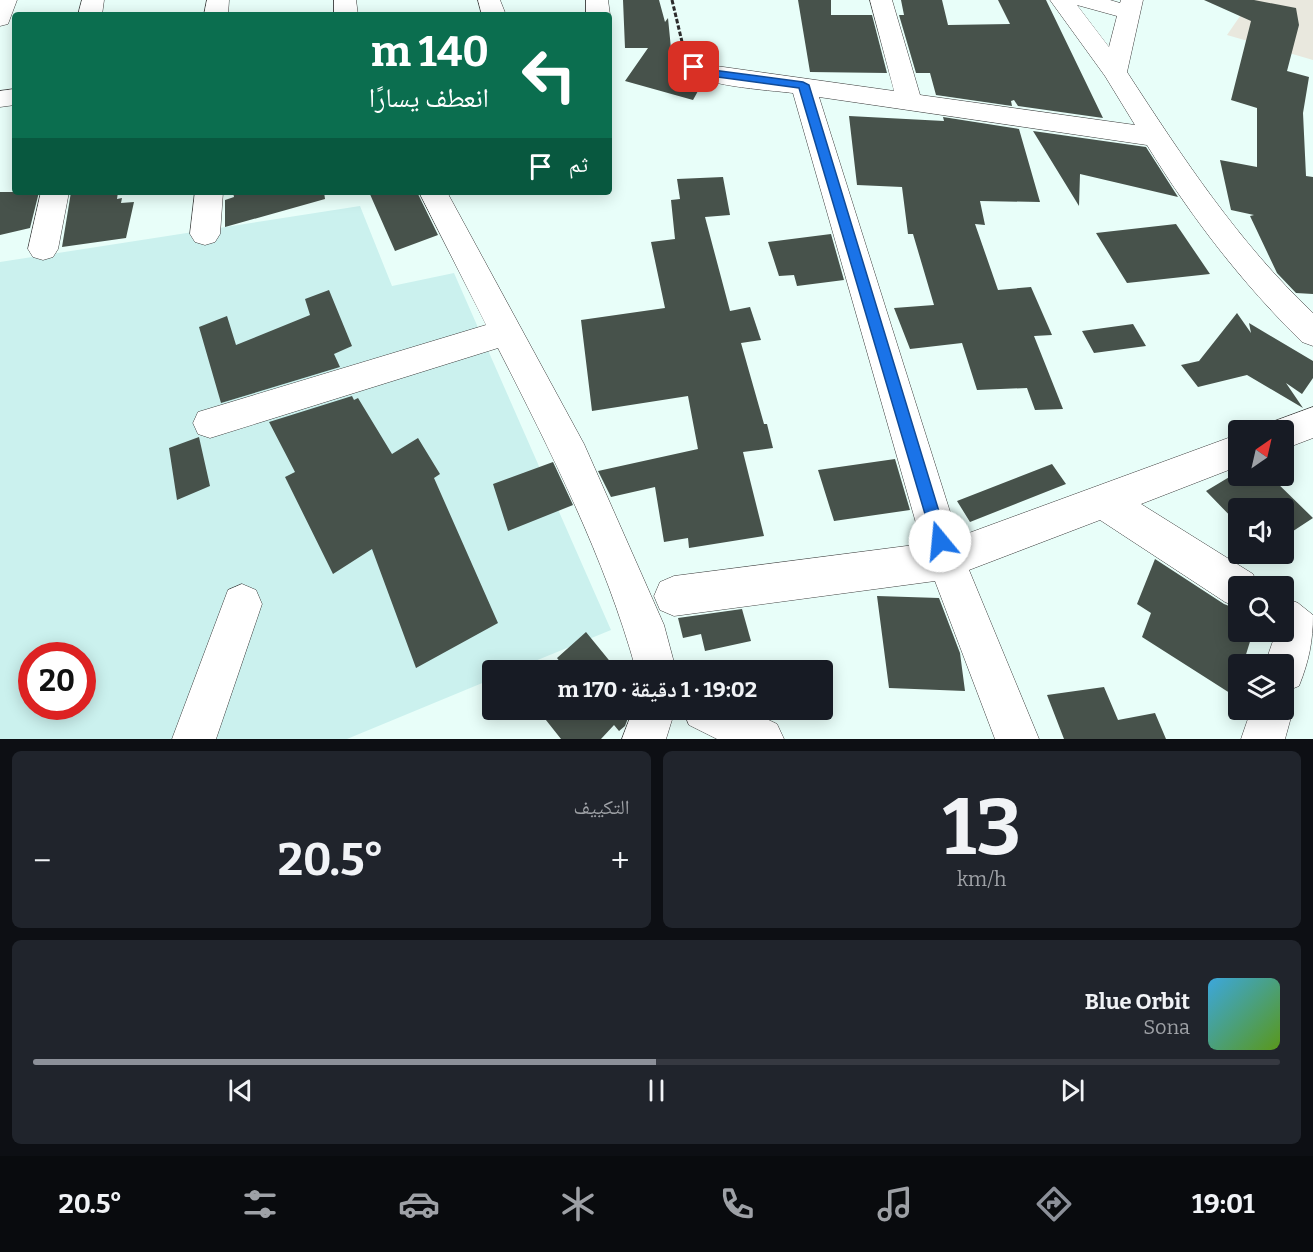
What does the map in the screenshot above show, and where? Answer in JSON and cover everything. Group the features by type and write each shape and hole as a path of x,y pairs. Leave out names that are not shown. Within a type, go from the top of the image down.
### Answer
{"street":[{"path":"0,19 6,0"},
{"path":"880,0 909,101"},
{"path":"1061,0 1115,72 1181,178 1238,254 1313,333"},
{"path":"1083,0 1130,6 1115,72"},
{"path":"694,67 703,72 1156,137"},
{"path":"803,85 946,560 1017,739"},
{"path":"43,249 54,195"},
{"path":"205,234 209,195"},
{"path":"435,195 571,456 644,625 653,660"},
{"path":"210,423 506,332"},
{"path":"1294,429 1313,422"},
{"path":"674,596 946,560 1228,454"},
{"path":"1104,501 1228,581"},
{"path":"194,739 242,604"},
{"path":"1294,624 1298,627 1294,640"},
{"path":"644,739 651,720"},
{"path":"724,720 762,739"},
{"path":"1263,739 1269,720"}],"path":[{"path":"672,0 685,56 694,67"}],"shaded area":[{"path":"1251,0 1313,0 1313,60 1227,35"},
{"path":"360,206 392,286 454,273 611,630 538,660 482,660 482,683 347,739 0,739 0,262"}],"building":[{"path":"623,0 659,0 665,22 668,18 673,69 703,82 693,100 625,81 648,48 625,48"},
{"path":"798,0 831,0 831,15 872,15 887,73 810,72"},
{"path":"901,0 942,0 948,25 1010,24 998,0 1046,0 1103,118 1018,106 1014,100 1011,101 1012,106 936,95 930,73 916,73 899,15 904,15"},
{"path":"1204,0 1254,0 1296,8 1299,25 1287,71 1309,77 1303,113 1306,176 1313,177 1313,294 1296,293 1277,273 1250,216 1254,215 1231,210 1220,160 1257,167 1257,108 1231,100 1251,21"},
{"path":"849,116 944,121 943,117 1019,129 1040,202 980,201 985,225 975,224 998,290 1031,287 1052,335 1034,336 1063,409 1035,410 1027,388 977,390 962,343 910,349 894,308 934,305 913,234 908,234 902,187 857,185"},
{"path":"1033,131 1146,147 1178,197 1080,174 1079,206"},
{"path":"723,177 730,215 705,217 730,311 750,307 761,340 741,343 773,448 743,452 764,536 689,548 688,538 664,542 655,487 611,497 598,471 698,449 688,396 592,411 581,320 665,308 651,242 675,239 671,200 680,199 677,179"},
{"path":"0,192 12,192 12,195 38,195 30,228 0,235"},
{"path":"71,195 118,195 117,199 122,198 121,203 134,202 126,238 62,247"},
{"path":"234,195 324,195 325,199 225,227 225,200 234,197"},
{"path":"370,195 418,195 438,235 395,251"},
{"path":"1176,224 1210,274 1127,283 1096,233"},
{"path":"831,234 844,280 797,286 794,275 779,276 768,242"},
{"path":"329,290 352,346 334,354 340,367 221,403 199,327 227,316 236,345 310,315 305,299"},
{"path":"1237,313 1251,333 1249,323 1313,361 1313,378 1302,394 1286,383 1303,408 1247,375 1198,387 1181,365 1199,361"},
{"path":"1133,324 1146,346 1094,353 1082,331"},
{"path":"352,396 354,400 358,398 392,454 418,438 440,474 434,478 498,623 416,668 372,549 333,574 285,477 295,472 269,422"},
{"path":"199,437 210,486 177,500 169,448"},
{"path":"895,459 910,510 834,521 818,470"},
{"path":"553,462 573,505 508,531 493,484"},
{"path":"1052,464 1066,484 970,522 957,501"},
{"path":"1228,478 1228,486 1280,486 1293,498 1228,498 1228,514 1206,491"},
{"path":"1294,499 1313,518 1294,530"},
{"path":"1155,559 1228,606 1228,642 1250,642 1246,654 1228,654 1228,692 1142,637 1151,613 1137,604"},
{"path":"877,596 939,598 960,653 965,691 889,688"},
{"path":"742,609 751,641 705,651 701,634 683,638 678,618"},
{"path":"586,632 609,660 559,660 557,658"},
{"path":"1104,687 1118,720 1155,713 1166,739 1064,739 1047,695"},
{"path":"546,720 627,720 625,726 619,731 614,725 601,739 561,739"}],"route":[{"path":"694,67 703,72 803,85 940,541"}]}
